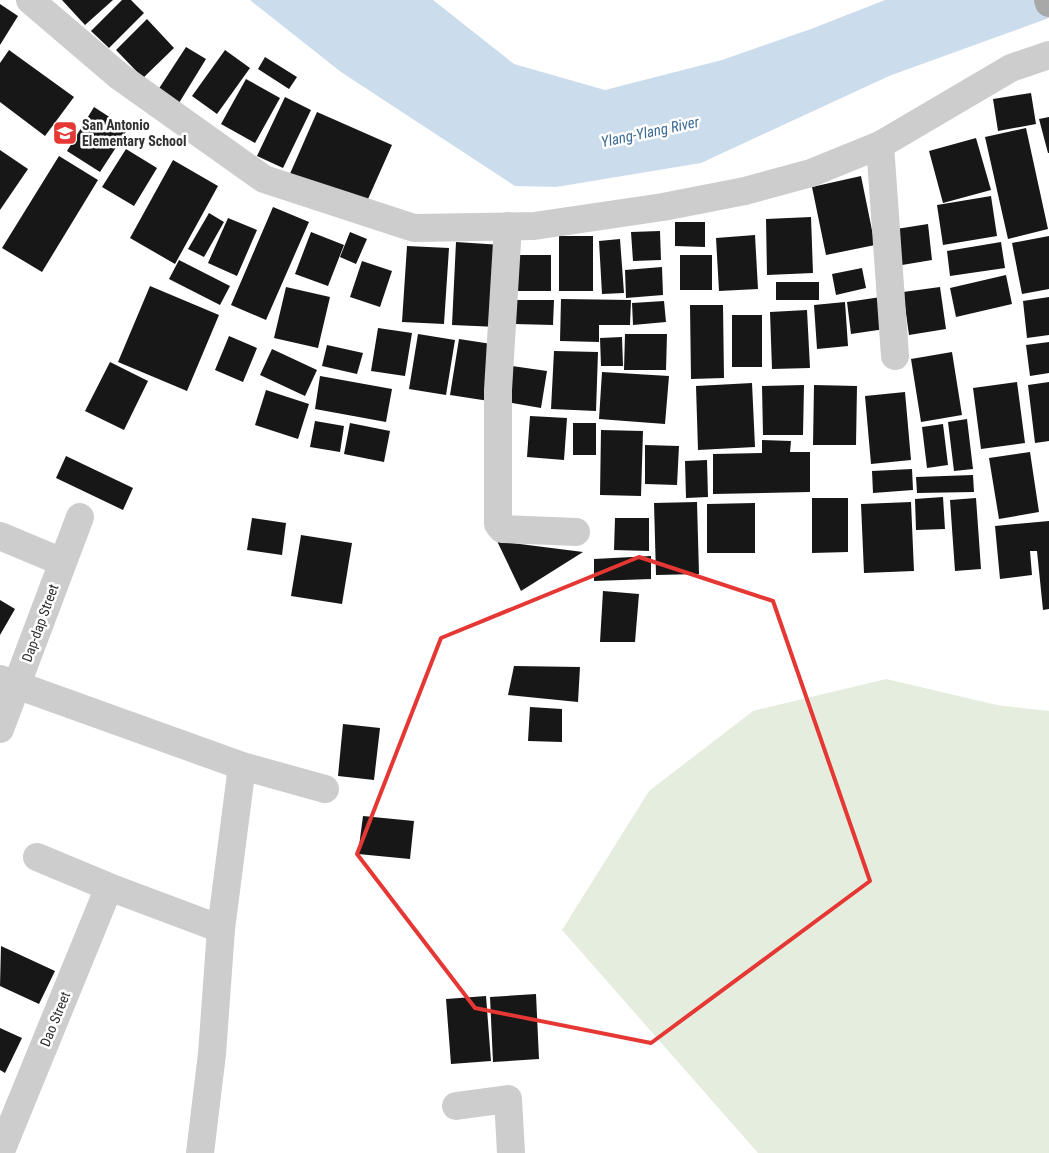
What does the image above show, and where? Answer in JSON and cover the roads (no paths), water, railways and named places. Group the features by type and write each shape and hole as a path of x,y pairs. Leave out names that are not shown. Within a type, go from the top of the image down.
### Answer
{"street":[{"path":"30,0 119,76 264,179 414,228 534,226 644,210 745,191 811,174 880,145 1011,68 1047,62"},
{"path":"880,145 895,356"},
{"path":"508,226 498,390 498,524 502,529 576,532"},
{"name":"Dap-dap Street","path":"0,729 9,682 80,517"},
{"path":"0,536 62,562"},
{"path":"9,682 242,766 325,789"},
{"path":"200,1153 212,1054 221,929 242,766"},
{"path":"37,857 221,929"},
{"name":"Dao Street","path":"3,1151 108,886"},
{"path":"456,1106 508,1099 511,1153"}],"water":[{"name":"Ylang-Ylang River","path":"250,0 433,0 514,64 605,90 722,60 811,29 885,0 1049,0 1049,18 889,76 701,163 556,187 515,186 341,72"}],"place":[{"name":"San Antonio Elementary School","path":"65,133"}]}
